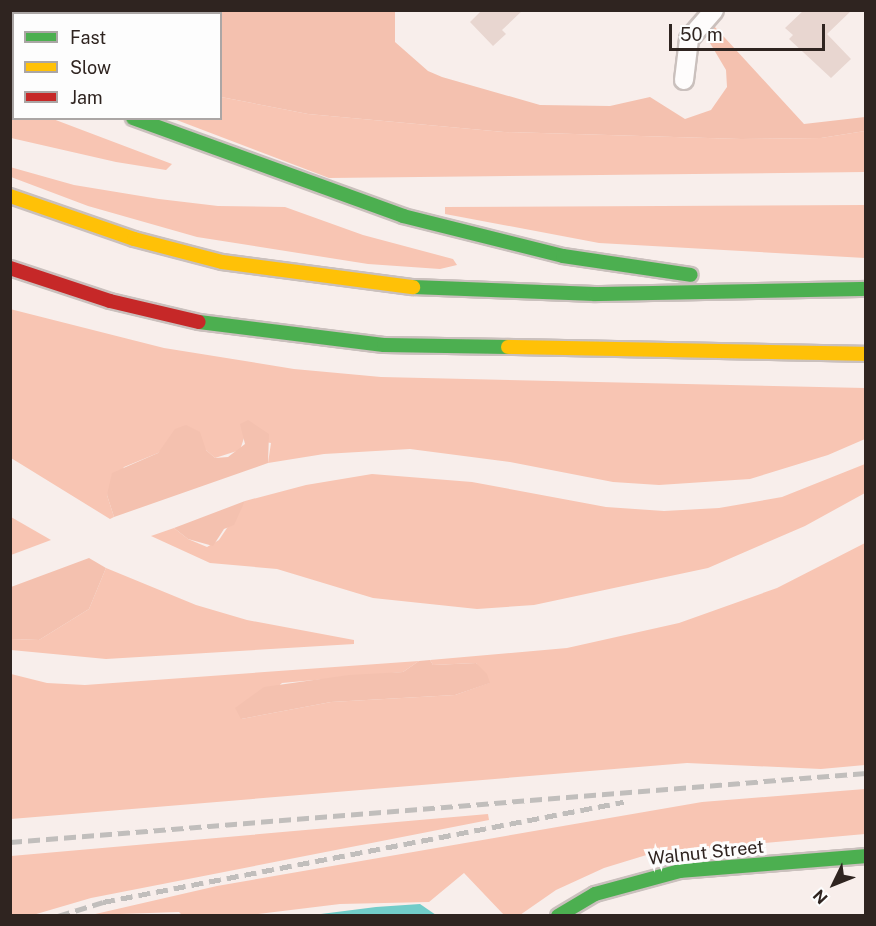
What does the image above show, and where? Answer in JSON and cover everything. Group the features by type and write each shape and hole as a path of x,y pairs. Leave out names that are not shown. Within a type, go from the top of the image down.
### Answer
{"main road":[{"path":"138,120 403,216 482,238 644,270 818,289"},
{"path":"10,196 134,239 222,262 381,286 595,294 866,289"},
{"path":"10,268 110,301 202,323 283,335 384,345 860,354"},
{"name":"Walnut Street","path":"558,915 595,894 669,873 866,856"}],"street":[{"path":"684,80 689,39 714,10"}],"shaded area":[{"path":"11,11 141,12 12,12 12,28"},
{"path":"395,11 395,42 428,71 442,77 540,105 610,106 650,97 685,119 711,110 727,87 726,70 710,43 714,26 804,124 865,117 865,131 821,138 741,139 504,132 308,114 222,97 222,12 179,12"},
{"path":"222,97 308,114 504,132 741,139 821,138 865,131 865,172 329,178 177,120 222,120"},
{"path":"10,102 12,120 56,120 172,164 166,170 116,162 11,138"},
{"path":"10,167 74,185 159,199 218,206 285,207 363,235 453,259 457,265 440,269 368,264 197,237 88,206 11,177"},
{"path":"865,205 865,258 599,243 445,214 445,207"},
{"path":"10,309 164,348 294,369 381,377 865,388 865,439 828,455 750,479 659,485 613,482 510,462 410,449 324,454 268,463 271,443 244,438 240,450 215,458 206,450 168,443 158,453 124,467 107,495 114,517 110,519 11,458"},
{"path":"248,420 269,434 268,463 114,517 107,495 112,473 158,453 175,429 186,425 200,432 206,450 215,458 228,457 245,444 240,424"},
{"path":"865,464 865,493 805,526 708,568 534,605 477,609 373,598 277,569 210,563 151,536 174,528 188,539 207,547 219,540 245,501 306,485 372,474 472,482 606,507 664,511 719,508 782,497"},
{"path":"245,501 234,525 224,529 213,546 188,539 174,528"},
{"path":"11,517 51,540 11,555"},
{"path":"865,543 865,765 821,769 687,763 11,819 11,674 47,683 85,685 419,661 403,672 282,683 241,719 331,702 455,695 489,683 476,663 433,665 430,660 567,648 679,623 777,588"},
{"path":"89,558 106,568 89,609 39,640 11,639 11,587"},
{"path":"106,568 196,605 247,620 354,640 354,644 106,659 11,650 11,639 39,640 89,609"},
{"path":"430,660 433,665 476,663 487,674 490,683 455,695 331,702 241,719 235,708 264,687 349,675 403,672 419,661"},
{"path":"865,789 865,834 653,853 604,868 556,890 520,915 504,915 464,873 429,902 340,904 242,916 182,915 179,912 91,915 217,886 702,802"},
{"path":"488,814 489,820 91,898 33,915 11,915 11,856"}],"water":[{"path":"420,904 436,915 313,915 376,907"}],"building":[{"path":"482,10 523,10 502,30 506,34 493,46 470,22"},
{"path":"804,10 852,10 827,34 851,59 831,78 789,39 793,35 785,28"}],"railway":[{"path":"10,842 866,773"},
{"path":"58,916 103,902 623,802"}],"traffic: fast":[{"path":"139,120 403,216 563,256 691,275"},
{"path":"413,287 595,294 866,289"},
{"path":"199,322 384,345 508,347"},
{"path":"558,916 595,894 680,871 866,856"}],"traffic: slow":[{"path":"10,196 134,239 222,262 413,287"},
{"path":"508,347 866,354"}],"traffic: jam":[{"path":"10,268 110,301 199,322"}]}
